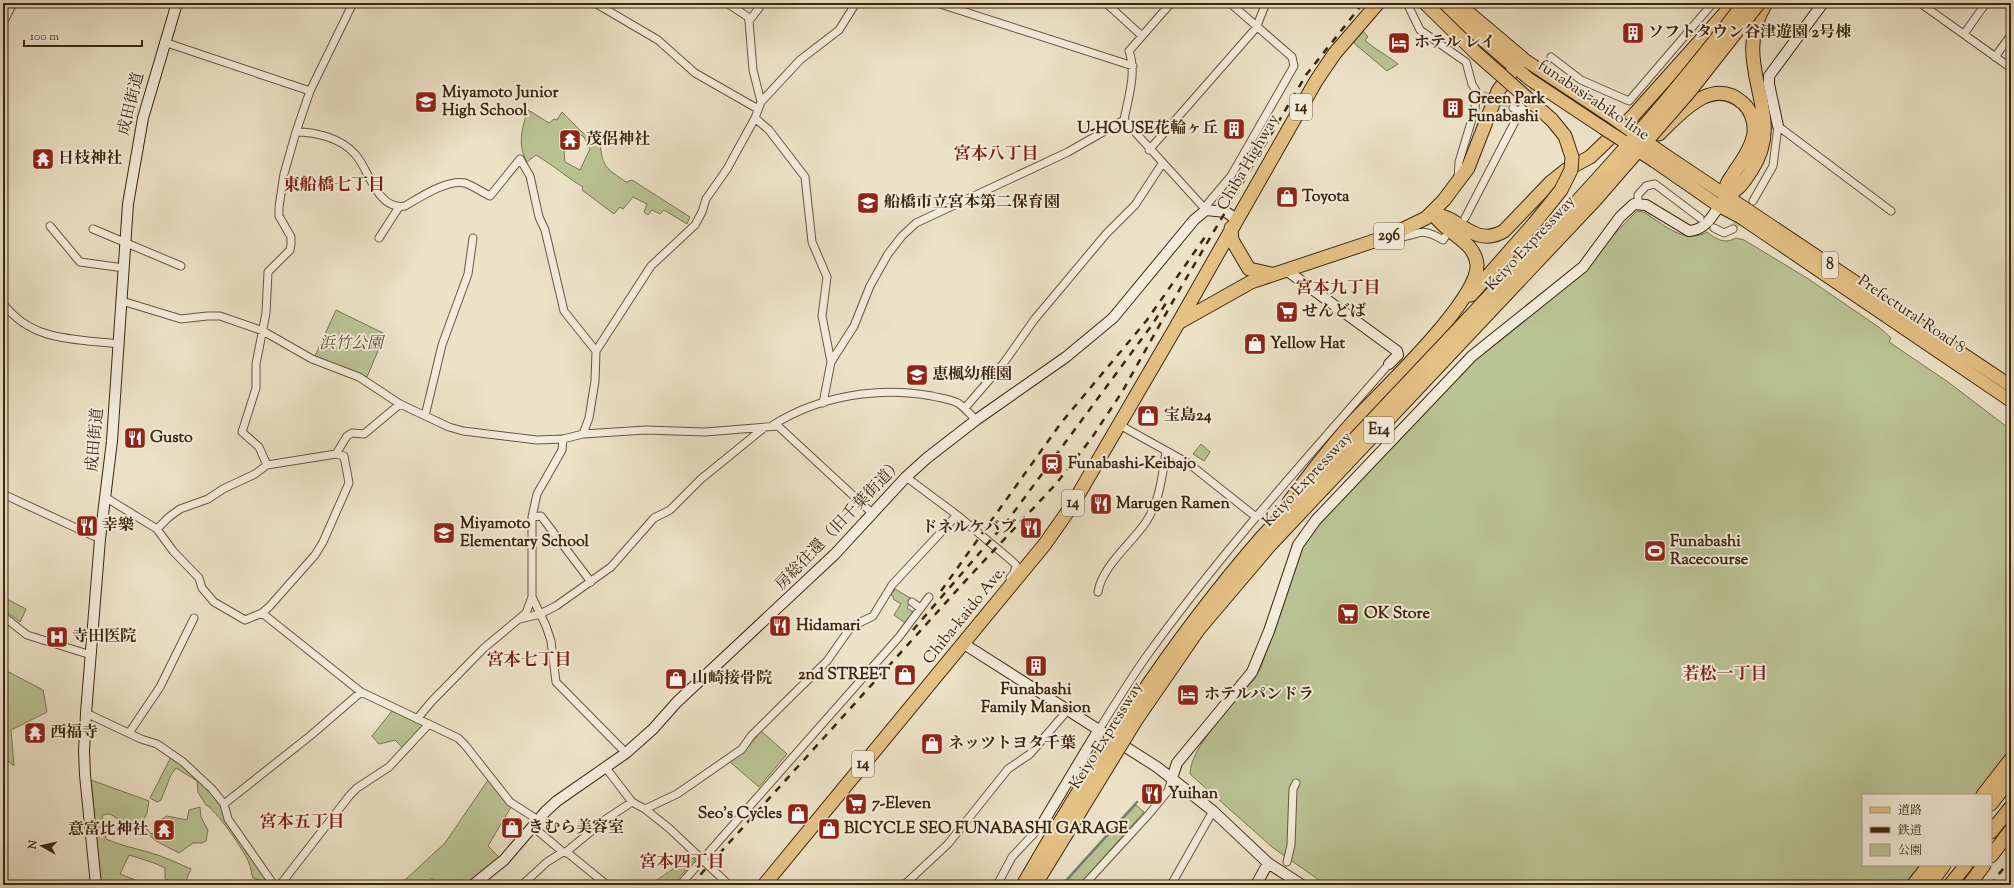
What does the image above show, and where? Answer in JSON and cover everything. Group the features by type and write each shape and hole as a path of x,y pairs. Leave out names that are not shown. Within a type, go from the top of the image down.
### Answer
{"highway":[{"name":"Chiba Highway","path":"1118,424 1178,323 1316,80 1335,53 1378,3"},
{"path":"1262,537 1327,453 1444,323 1474,292 1537,220 1561,190 1571,170 1572,157 1566,136 1552,120 1476,53 1425,3"},
{"path":"1441,3 1518,63"},
{"path":"1457,3 1518,63"},
{"path":"1432,213 1451,220 1468,231 1483,237 1498,235 1504,231 1551,182 1566,170 1590,156 1626,122 1734,3"},
{"name":"Keiyo Expressway","path":"1023,885 1091,771 1156,671 1225,580 1262,537 1534,249 1611,164 1687,76 1744,3"},
{"name":"Keiyo Expressway","path":"1035,885 1136,720 1198,630 1225,597 1270,544 1596,199 1689,92 1758,3"},
{"path":"1722,201 1738,190 1756,164 1766,133 1765,119 1752,57 1755,30 1766,3"},
{"name":"296","path":"1178,323 1203,310 1240,286 1271,274 1389,236 1426,218 1458,183 1468,168 1498,91 1518,63"},
{"path":"1596,199 1688,106 1705,96 1722,94 1739,99 1750,113 1754,126 1753,139 1740,165 1727,183 1722,201"},
{"path":"1432,213 1447,228 1467,243 1475,257 1477,265 1476,273 1468,291 1444,323"},
{"name":"296","path":"1233,224 1232,240 1249,269 1271,274"},
{"name":"Chiba-kaido Ave.","path":"764,885 1034,558 1071,507 1118,424"},
{"path":"1984,794 2011,759"},
{"path":"1992,803 2011,778"},
{"path":"1992,831 2011,807"},
{"path":"1992,855 2011,830"},
{"path":"1913,885 1928,866"},
{"path":"1929,885 1943,866"},
{"path":"1950,885 1965,866"},
{"path":"1969,885 1983,866"}],"main road":[{"name":"funabasi-abiko line","path":"1518,63 1613,118 1657,156"},
{"name":"funabasi-abiko line","path":"1518,63 1529,79 1603,128 1657,156"},
{"name":"Prefectural Road 8","path":"1657,156 1722,201 2011,386"},
{"name":"Prefectural Road 8","path":"1722,201 1740,217 1821,274 2011,401"}],"street":[{"path":"3,28 4,20 12,3"},
{"name":"成田街道","path":"96,885 90,841 84,751 90,656 100,540 112,441 128,204 138,142 164,42 177,3"},
{"path":"267,465 259,447 242,432 256,388 256,364 266,313 268,272 290,250 291,244 291,237 279,216 284,174 310,91 353,3"},
{"path":"595,3 658,40 695,73 759,106"},
{"path":"727,3 748,17 753,70 759,106"},
{"path":"749,21 759,8 760,3"},
{"path":"937,3 1133,66"},
{"path":"1106,3 1142,36"},
{"path":"1171,3 1129,51 1133,66 1124,120 1149,150 1206,209 1226,212 1233,224"},
{"path":"1206,209 1231,176 1294,66 1292,57 1256,28 1230,3"},
{"path":"1149,150 1256,28 1266,3"},
{"path":"1407,3 1420,30 1466,62 1472,84 1480,93 1459,162 1458,183"},
{"path":"1550,57 1581,80 1629,101 1713,3"},
{"path":"1753,200 1773,166 1778,126 1769,84 1769,76 1823,3"},
{"path":"1920,3 2011,68"},
{"path":"1964,34 1986,3"},
{"path":"583,434 589,418 595,381 596,351 651,266 695,225 702,212 706,199 726,169 759,106 800,60 839,30 855,4"},
{"path":"1995,57 2011,35"},
{"path":"164,42 310,91"},
{"path":"1465,218 1522,109 1513,108"},
{"path":"754,118 768,130 805,177 812,242 828,277 822,316 831,362"},
{"path":"823,403 831,362 854,326 870,286 888,254 902,236 916,224 1068,152 1124,120"},
{"path":"1778,126 1891,211"},
{"path":"296,132 307,132 341,142 359,159 373,185 384,199 394,206 399,207 405,206 435,189 456,183 465,183 490,196 520,159 530,176 539,217 545,230 564,311 596,351"},
{"path":"965,408 1003,364 1034,320 1106,234 1135,205 1162,164"},
{"path":"1638,203 1638,195 1646,186 1655,184 1700,218"},
{"path":"1084,885 1168,791 1177,763 1252,672 1269,631 1298,545 1316,520 1472,356 1583,267 1620,217 1634,204 1638,203 1646,205 1689,232 1700,229 1708,221 1722,201"},
{"path":"379,238 399,207"},
{"name":"房総往還（旧千葉街道）","path":"473,885 504,860 557,801 626,753 653,729 677,702 836,554 906,477 976,420 1050,369 1113,318 1194,220 1206,209"},
{"path":"50,226 80,262 124,268"},
{"path":"1714,228 1724,233 1733,229"},
{"path":"93,229 125,244 181,266"},
{"path":"1389,236 1401,238 1424,231 1433,233 1444,240 1445,237"},
{"path":"426,416 442,345 468,274 473,238"},
{"path":"997,885 1012,857 1041,826 1098,731 1150,652 1185,604 1256,517 1398,354 1397,351 1286,270"},
{"path":"122,301 181,319 220,316 263,331 312,359 359,377 400,404 449,428 463,431 537,440 563,439 583,434 646,430 705,432 769,426 782,428 872,513"},
{"path":"3,304 10,313 22,323 41,333 62,338 119,344"},
{"path":"520,619 540,614 556,606 611,567 654,518 670,510 707,474 769,426 787,416 823,403 879,391 899,391 945,399 965,408 976,420"},
{"path":"336,454 347,436 352,433 364,434 400,404"},
{"path":"1118,424 1188,463 1256,517"},
{"path":"417,719 432,701 484,648 526,613 532,597 532,517 537,494 562,450 563,439"},
{"path":"1098,592 1102,580 1146,522 1152,511 1158,498 1166,452"},
{"path":"105,497 157,529 173,551 199,578 202,588 214,602 245,620 262,613 278,598 315,555 349,483 344,456 336,454 267,465 255,474 223,489 208,499 180,509 157,529"},
{"path":"906,477 957,515 1016,565 1014,572 994,597 995,604"},
{"path":"3,494 100,540"},
{"path":"645,808 678,794 742,749 751,736 827,662 851,627 873,616 892,585 957,515"},
{"path":"532,517 541,516 591,582"},
{"path":"532,597 551,641 556,682 626,753"},
{"path":"680,885 888,651 911,623 928,597"},
{"path":"912,602 920,608"},
{"path":"262,613 361,692 458,738 510,802 536,823 564,852 607,885"},
{"path":"3,616 27,636 90,656"},
{"path":"130,734 160,687 194,618"},
{"path":"964,644 1172,778 1213,811 1268,863 1302,885"},
{"path":"224,804 310,736 361,692"},
{"path":"904,885 948,844 1008,769 1030,754 1067,711"},
{"path":"86,713 141,739 157,744 174,755 212,789 224,804 228,819 274,885"},
{"path":"280,885 350,795 357,788 388,767 429,724"},
{"path":"606,768 632,802 645,808 670,829 729,885"},
{"path":"1287,862 1291,845 1293,789 1296,783"},
{"path":"522,885 547,862 564,852 606,819 632,802"},
{"path":"1172,885 1213,811"},
{"path":"1256,885 1268,863"}],"green space":[{"path":"1363,31 1368,37 1365,40 1398,64 1387,71 1355,44 1354,41"},
{"path":"528,110 549,123 554,119 557,120 562,112 583,133 600,144 604,163 610,170 626,182 632,180 690,217 687,224 664,210 660,214 652,210 648,215 644,212 647,204 633,197 623,209 620,207 614,214 582,190 583,187 536,155 527,162 521,143 522,130","holes":["572,130 584,137 590,149 580,170 565,162 564,152 566,145 563,144 564,141 559,137 563,131 568,134"]},
{"name":"Funabashi Racecourse","path":"1637,211 1644,212 1666,227 1682,235 1690,236 1707,232 1714,237 1725,241 1736,238 1744,240 1807,278 1880,328 1891,338 1889,342 1948,382 2011,430 2011,752 1979,794 1862,794 1862,866 1923,866 1908,885 1326,885 1272,847 1190,774 1192,763 1197,751 1215,724 1254,680 1261,668 1297,557 1313,529 1462,370 1597,252"},
{"name":"浜竹公園","path":"336,310 385,334 367,377 315,356"},
{"path":"1201,444 1210,452 1204,461 1193,454"},
{"path":"895,589 912,599 907,608 913,612 905,623 894,615 901,604 893,599 894,597 891,595"},
{"path":"3,597 26,609 20,622 3,609"},
{"path":"3,669 43,690 47,712 11,730 14,766 3,757"},
{"path":"392,711 425,725 403,748 395,740 379,744 372,736"},
{"path":"761,731 787,754 759,787 730,762 746,749"},
{"path":"171,757 211,789 220,804 225,819 267,880 265,882 253,878 247,858 216,814 206,805 198,792 197,781 176,768 171,775 161,800 157,802 150,798"},
{"path":"91,780 149,801 147,813 142,823 151,834 158,831 162,819 167,816 187,820 189,810 200,807 201,817 208,830 206,841 202,843 193,843 179,853 156,841 139,826 122,821 110,814 102,815 106,839 121,845 148,852 191,869 184,885 165,879 165,868 152,862 129,855 120,874 135,880 139,885 123,885 110,881 108,885 101,885"},
{"path":"488,780 511,807 488,846 501,859 468,885 438,885 432,878 423,885 407,885 404,881 445,843"},
{"path":"1136,805 1144,812 1079,885 1063,885"},
{"path":"690,857 695,860 672,885 650,885"}],"waterway":[{"path":"1062,885 1137,802"}],"tunnel":[{"path":"1527,100 1551,57"},
{"path":"1483,94 1513,108"},
{"path":"1733,229 1753,201"}],"railway":[{"path":"691,885 968,578 1055,485 1091,439 1122,392 1177,294 1306,75 1363,3"},
{"path":"941,591 1061,423 1147,320 1205,237"},
{"path":"913,630 1008,520 1152,325 1168,300"},
{"path":"1990,885 2011,859"}],"place":[{"name":"ソフトタウン谷津遊園 2号棟","path":"1633,33"},
{"name":"ホテル レイ","path":"1399,43"},
{"name":"Miyamoto Junior High School","path":"426,102"},
{"name":"Green Park Funabashi","path":"1453,108"},
{"name":"U-HOUSE花輪ヶ丘","path":"1234,129"},
{"name":"茂侶神社","path":"570,140"},
{"name":"日枝神社","path":"43,159"},
{"name":"Toyota","path":"1287,197"},
{"name":"船橋市立宮本第二保育園","path":"868,203"},
{"name":"せんどば","path":"1287,312"},
{"name":"Yellow Hat","path":"1255,344"},
{"name":"恵楓幼稚園","path":"917,375"},
{"name":"宝島24","path":"1148,416"},
{"name":"Gusto","path":"135,438"},
{"name":"Funabashi-Keibajo","path":"1052,464"},
{"name":"Marugen Ramen","path":"1101,504"},
{"name":"幸樂","path":"87,526"},
{"name":"ドネルケバブ","path":"1031,528"},
{"name":"Miyamoto Elementary School","path":"444,533"},
{"name":"Funabashi Racecourse","path":"1655,551"},
{"name":"OK Store","path":"1348,614"},
{"name":"Hidamari","path":"780,626"},
{"name":"寺田医院","path":"57,637"},
{"name":"Funabashi Family Mansion","path":"1036,666"},
{"name":"2nd STREET","path":"905,675"},
{"name":"山崎接骨院","path":"676,679"},
{"name":"ホテルパンドラ","path":"1188,695"},
{"name":"西福寺","path":"35,733"},
{"name":"ネッツトヨタ千葉","path":"932,744"},
{"name":"Yuihan","path":"1152,794"},
{"name":"7-Eleven","path":"856,804"},
{"name":"Seo's Cycles","path":"798,814"},
{"name":"きむら美容室","path":"512,828"},
{"name":"BICYCLE SEO FUNABASHI GARAGE","path":"829,829"},
{"name":"意富比神社","path":"164,830"}],"district":[{"name":"宮本八丁目","path":"996,155"},
{"name":"東船橋七丁目","path":"334,186"},
{"name":"宮本九丁目","path":"1338,289"},
{"name":"宮本七丁目","path":"529,661"},
{"name":"若松一丁目","path":"1725,675"},
{"name":"宮本五丁目","path":"302,823"},
{"name":"宮本四丁目","path":"682,863"}]}
